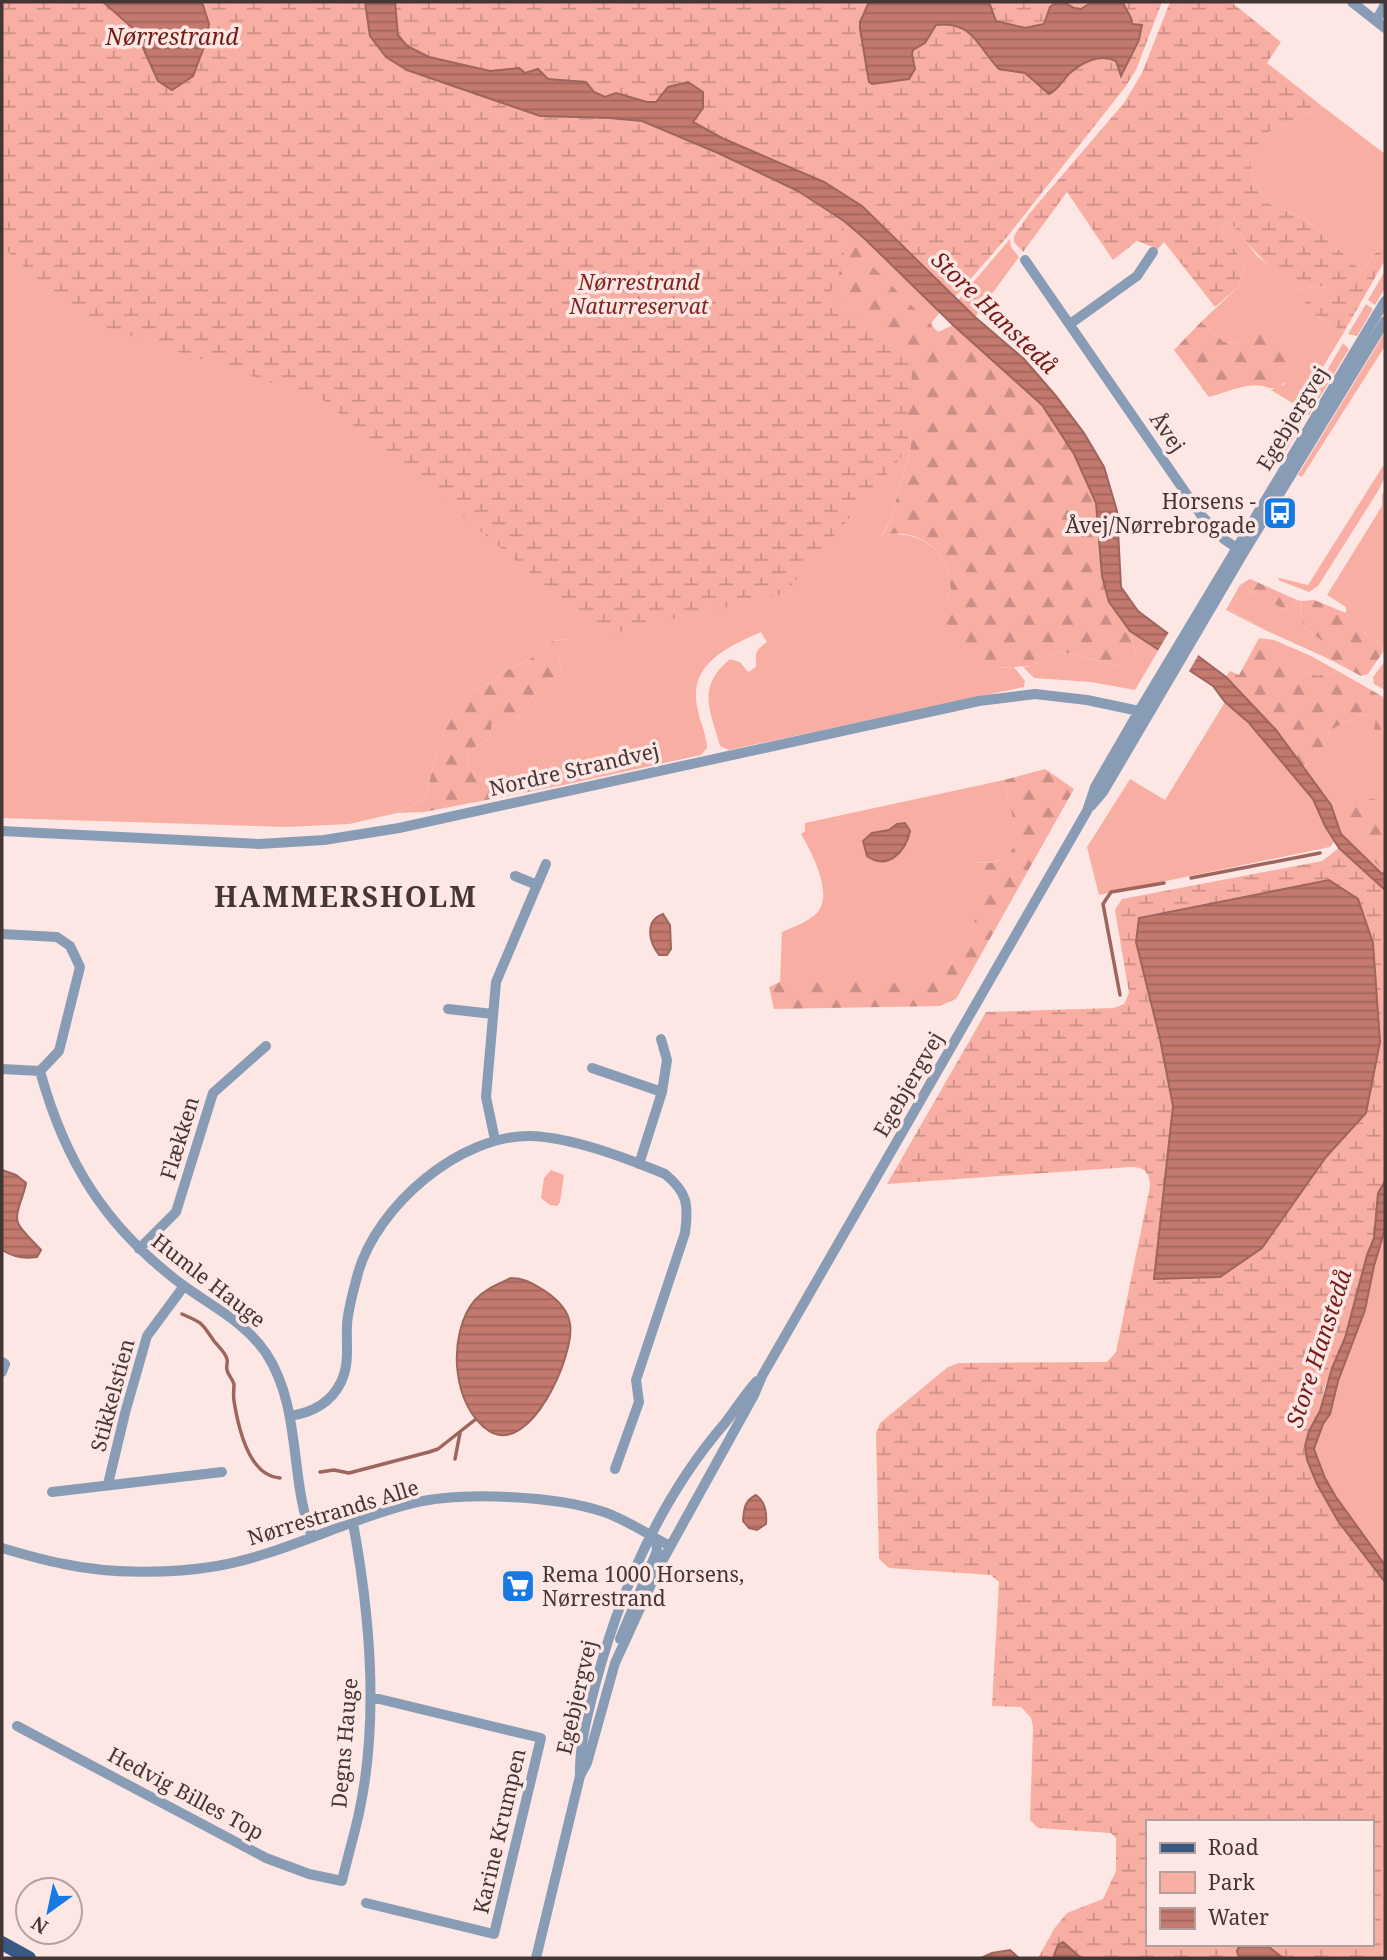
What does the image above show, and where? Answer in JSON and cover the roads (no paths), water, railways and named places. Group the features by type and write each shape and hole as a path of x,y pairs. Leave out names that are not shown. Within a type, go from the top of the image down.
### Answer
{"main road":[{"path":"2,1943 29,1958"}],"street":[{"path":"1352,2 1385,28"},
{"path":"1376,21 1385,5"},
{"path":"1070,324 1137,276 1153,252"},
{"name":"Åvej","path":"1025,260 1201,515 1225,540 1240,550"},
{"name":"Egebjergvej","path":"580,1776 587,1763 615,1663 670,1546 762,1376 1087,811 1095,787 1168,672 1385,301"},
{"name":"Egebjergvej","path":"1240,550 1385,321"},
{"name":"Nordre Strandvej","path":"2,831 259,844 324,840 399,828 978,701 1035,694 1087,700 1143,713"},
{"path":"495,1140 486,1097 496,982 547,864"},
{"path":"515,876 537,886"},
{"path":"2,934 57,937 70,946 80,967 60,1051 40,1071 2,1069"},
{"path":"447,1009 493,1014"},
{"path":"639,1164 662,1092 667,1060 662,1039"},
{"name":"Flækken","path":"139,1249 176,1212 213,1093 266,1046"},
{"path":"592,1068 662,1092"},
{"name":"Humle Hauge","path":"40,1071 60,1134 77,1170 98,1203 139,1249 184,1286 237,1321 254,1336 279,1378 290,1416 302,1499 312,1537"},
{"path":"290,1416 307,1413 326,1402 341,1383 347,1362 347,1322 359,1270 374,1237 415,1186 468,1152 495,1140 531,1136 558,1140 664,1174 677,1184 685,1197 688,1212 685,1233 636,1380 639,1402 615,1469"},
{"name":"Stikkelstien","path":"108,1484 147,1336 184,1286"},
{"path":"2,1362 5,1364 2,1372"},
{"name":"Egebjergvej","path":"536,1958 580,1776 584,1732 600,1666 614,1624 650,1536 699,1453 762,1376"},
{"name":"Stikkelstien","path":"52,1492 222,1472"},
{"name":"Nørrestrands Alle","path":"2,1548 66,1565 138,1572 216,1566 273,1552 416,1503 457,1498 530,1498 605,1512 670,1546"},
{"name":"Degns Hauge","path":"341,1881 359,1812 371,1697 366,1615 353,1523"},
{"path":"615,1663 625,1626 657,1551 656,1541 650,1536"},
{"name":"Karine Krumpen","path":"366,1903 494,1934 541,1738 371,1697"},
{"name":"Hedvig Billes Top","path":"17,1726 266,1858 309,1874 341,1881"}],"water":[{"name":"Nørrestrand","path":"103,2 202,2 209,24 207,39 193,76 172,90 158,81 135,30"},
{"path":"365,2 395,2 398,35 407,46 429,57 490,71 519,68 525,73 538,69 548,79 586,82 594,92 605,97 616,93 647,102 656,102 668,87 688,82 703,92 703,108 693,122 722,138 824,182 862,206 975,317 1024,359 1056,396 1084,433 1104,467 1117,511 1121,587 1138,611 1226,677 1276,730 1331,805 1341,834 1382,874 1385,872 1385,890 1339,848 1313,799 1249,723 1225,702 1213,686 1130,631 1109,602 1102,576 1096,503 1074,454 1042,405 953,325 865,239 844,221 798,191 642,121 540,116 407,70 386,57 370,36"},
{"path":"869,2 989,2 996,21 1025,28 1044,24 1050,7 1056,2 1064,2 1081,9 1092,2 1123,2 1132,24 1142,25 1139,40 1121,76 1116,61 1098,58 1074,70 1049,94 1025,73 999,69 974,37 959,27 948,25 936,25 925,43 913,50 915,69 909,79 872,84 869,82 860,29 860,22"},
{"path":"905,823 910,831 908,838 895,857 882,861 867,856 863,841 872,833"},
{"path":"1329,880 1358,899 1373,943 1380,1042 1366,1113 1326,1157 1262,1248 1220,1277 1154,1279 1173,1106 1136,942 1139,918"},
{"path":"663,914 670,925 671,949 667,955 659,955 650,932 653,922"},
{"path":"2,1170 16,1175 26,1183 17,1219 22,1230 41,1250 37,1257 19,1257 2,1250"},
{"path":"1385,1181 1385,1229 1365,1310 1338,1381 1330,1414 1323,1424 1314,1449 1336,1497 1385,1565 1385,1582 1338,1521 1317,1484 1307,1460 1305,1446 1345,1338 1374,1238 1378,1193"},
{"path":"511,1278 529,1282 558,1301 569,1319 570,1339 547,1399 520,1430 504,1435 489,1431 476,1420 467,1405 460,1387 457,1349 466,1314 475,1300 487,1290"},
{"path":"756,1495 764,1504 766,1516 766,1524 757,1530 749,1528 743,1521 747,1503"},
{"path":"1063,1942 1080,1958 1053,1958 1058,1945"},
{"path":"1239,1946 1268,1946 1283,1958 1239,1958"},
{"path":"1010,1950 1019,1958 981,1958 992,1953"}],"waterway":[{"path":"1191,878 1320,853"},
{"path":"1120,995 1103,904 1111,892 1164,883"},
{"path":"182,1314 202,1324 225,1354 228,1372 234,1384 238,1423 246,1448 260,1469 280,1478"},
{"path":"320,1472 334,1470 349,1473 438,1449 476,1419"},
{"path":"455,1459 460,1433"}],"place":[{"name":"Horsens - Åvej/Nørrebrogade","path":"1280,513"},
{"name":"Rema 1000 Horsens, Nørrestrand","path":"518,1586"}],"district":[{"name":"HAMMERSHOLM","path":"346,896"}],"park label":[{"name":"Nørrestrand Naturreservat","path":"639,294"}],"water label":[{"name":"Store Hanstedå","path":"995,312"},
{"name":"Store Hanstedå","path":"1318,1348"}]}
